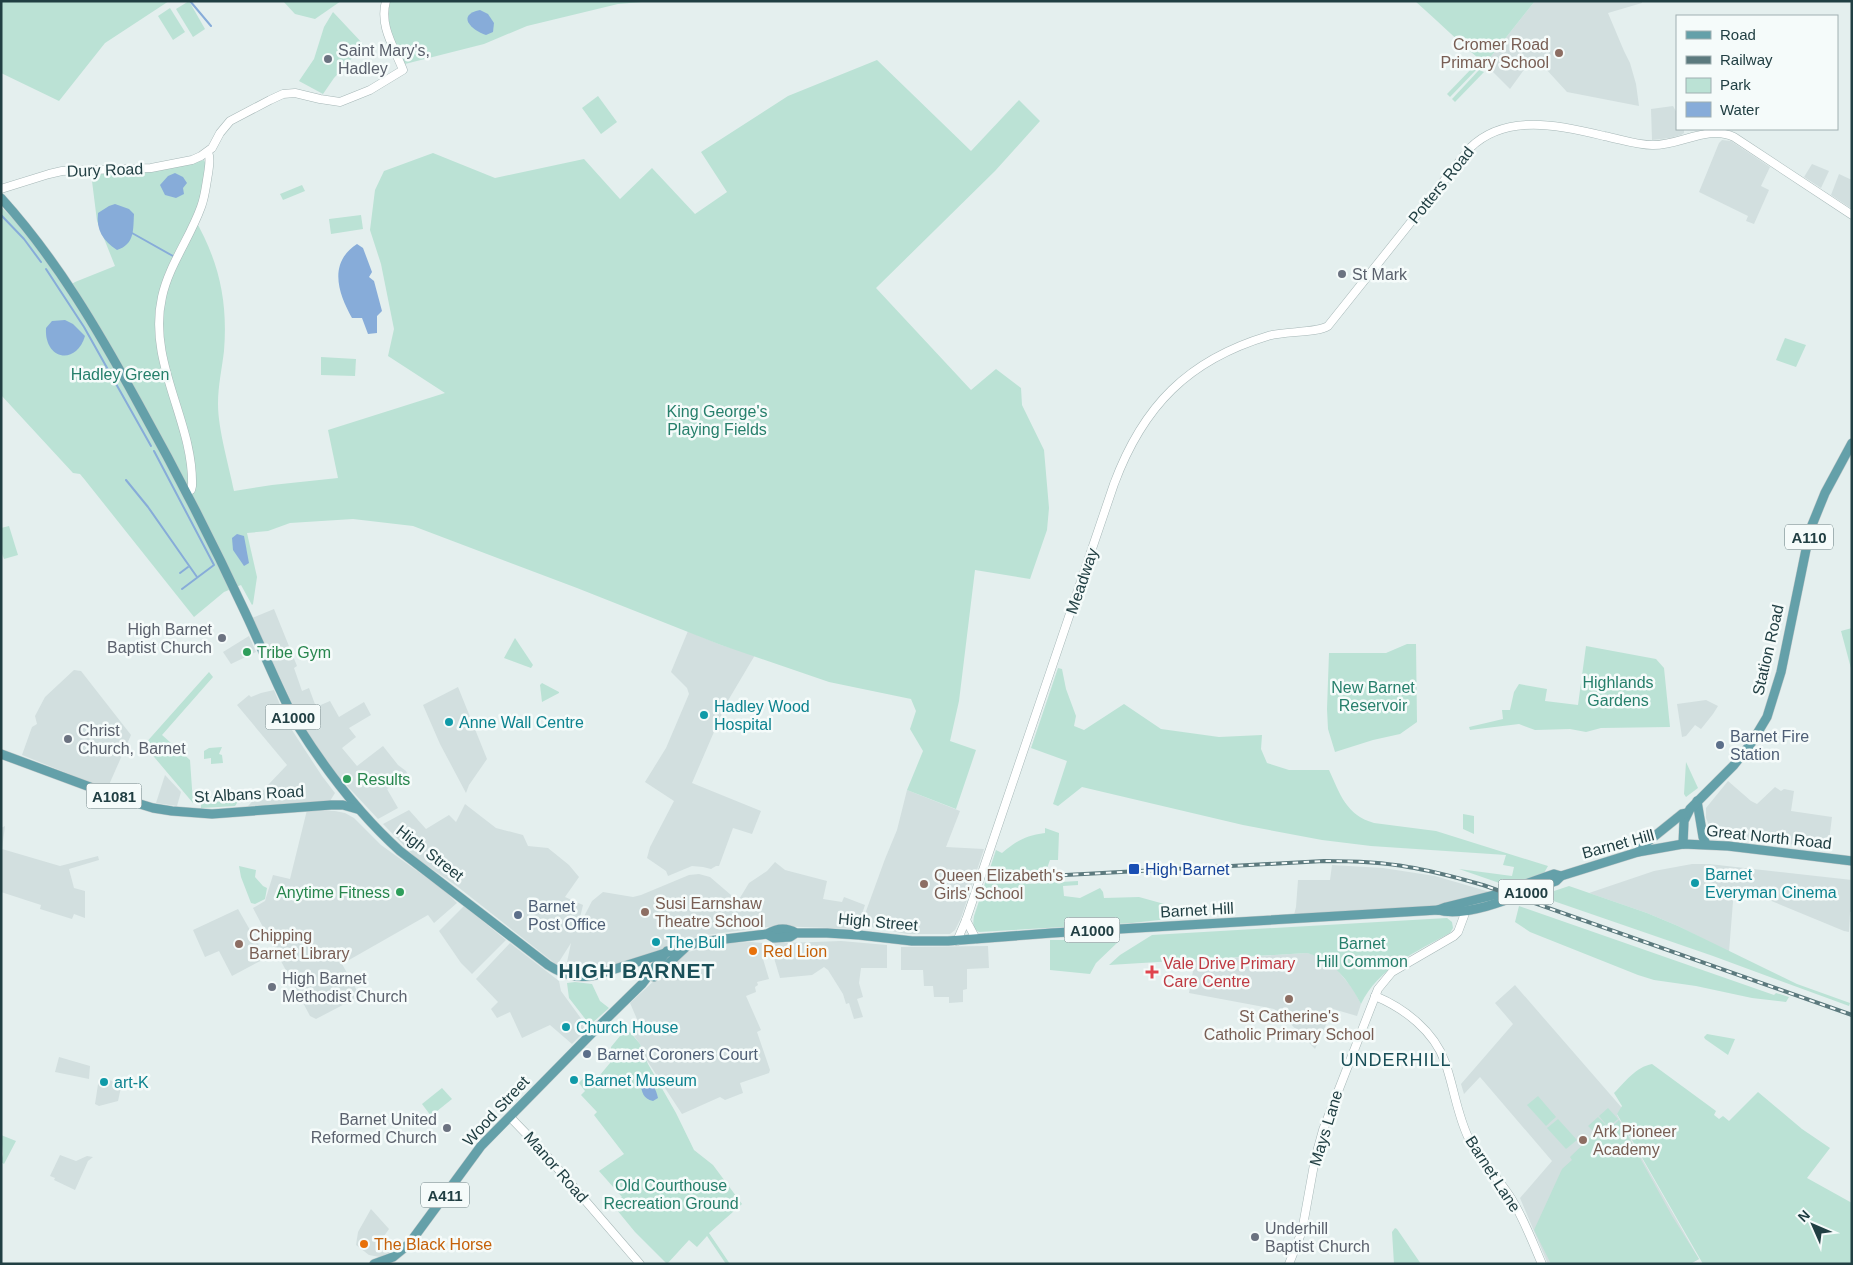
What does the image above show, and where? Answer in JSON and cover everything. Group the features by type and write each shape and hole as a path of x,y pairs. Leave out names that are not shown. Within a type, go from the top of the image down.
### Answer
{"main road":[{"name":"A1000","path":"1,198 43,248 87,314 187,492"},
{"name":"Station Road","path":"1687,813 1734,765 1752,742 1766,717 1781,672 1810,530 1825,493 1852,443"},
{"name":"High Street","path":"187,492 296,723 319,760 340,788 357,809 400,851 557,971 566,975 587,977 639,961 661,958 686,946 711,940 767,934 774,938 790,937 796,933 859,935 912,941 957,941"},
{"name":"St Albans Road","path":"1,754 153,808 212,814 330,805 343,805 357,809"},
{"path":"330,805 338,796 340,788"},
{"path":"343,805 347,801 348,796"},
{"path":"1697,801 1703,837 1706,844"},
{"path":"1683,844 1684,822 1687,813"},
{"name":"A110","path":"1638,852 1673,821 1682,814 1687,813"},
{"name":"Great North Road","path":"1683,844 1706,844 1852,861"},
{"name":"Barnet Hill","path":"957,941 1052,932 1438,910 1446,906 1459,909 1488,905 1556,882 1561,876 1638,852 1683,844"},
{"name":"Wood Street","path":"374,1264 393,1257 409,1244 468,1163 510,1117 593,1032 657,971 661,958 686,946"},
{"path":"657,971 651,962 661,958"},
{"path":"639,961 646,970 646,980"}],"street":[{"path":"187,492 191,490 192,486 190,462 184,430 165,370 159,328 160,308 165,286 202,205 210,160 208,152 224,126 230,121 284,94 295,93 340,102 370,90 403,70 385,25 384,12 386,1"},
{"name":"Potters Road","path":"1322,329 1332,322 1470,148 1483,136 1509,126 1540,126 1587,132 1640,144 1654,145 1677,142 1720,132 1734,137 1852,215"},
{"name":"Dury Road","path":"1,190 57,172 151,168 192,160 208,152"},
{"name":"Meadway","path":"957,941 966,920 1114,484 1136,434 1161,400 1185,378 1212,359 1234,348 1269,336 1322,329"},
{"path":"1375,996 1382,983 1392,972 1451,938 1458,932 1464,916 1459,909"},
{"path":"966,920 976,939"},
{"name":"Mays Lane","path":"1289,1264 1302,1232 1321,1138 1375,996"},
{"name":"Barnet Lane","path":"1375,996 1393,1004 1416,1022 1429,1035 1440,1051 1446,1063 1468,1136 1515,1204 1542,1264"},
{"name":"Manor Road","path":"510,1117 540,1148 640,1264"}],"shaded area":[{"name":"Cromer Road Primary School","path":"1535,1 1642,1 1642,3 1608,13 1630,63 1636,84 1639,106 1567,92 1534,56 1510,89 1485,64"},
{"path":"1673,106 1676,111 1676,130 1684,130 1684,133 1670,138 1652,140 1651,109"},
{"path":"1722,140 1731,141 1770,167 1761,186 1769,190 1754,224 1746,221 1748,216 1699,192 1719,143"},
{"path":"1812,164 1829,171 1821,188 1804,177"},
{"path":"1839,174 1852,180 1852,209 1831,195"},
{"path":"274,609 297,666 294,668 302,691 309,688 316,707 330,701 339,717 364,702 371,715 349,728 356,737 342,748 357,766 383,746 398,765 406,771 409,777 387,789 398,808 378,819 323,760 300,720 252,618"},
{"path":"688,631 721,645 755,655 726,704 692,783 761,811 752,834 733,828 719,866 711,869 692,866 668,876 666,871 647,858 650,847 674,801 645,782 666,748 689,694 687,688 671,672"},
{"path":"249,636 256,652 231,664 223,652"},
{"path":"74,670 81,671 131,735 108,787 89,782 22,755 32,727 37,724 35,716 45,697"},
{"path":"458,687 487,759 469,785 466,793 440,744 423,705"},
{"path":"274,690 288,724 335,793 330,801 248,806 287,765 237,705 249,695 251,697"},
{"path":"1706,700 1718,706 1713,714 1701,729 1695,725 1686,736 1682,737 1677,704"},
{"path":"165,775 181,792 177,806 156,803"},
{"path":"1728,781 1757,804 1775,787 1781,791 1784,789 1794,791 1791,811 1832,817 1829,841 1824,848 1723,837 1714,833 1706,818 1706,808"},
{"name":"Queen Elizabeth's Girls' School","path":"907,790 960,811 946,847 984,849 961,918 955,930 950,934 907,934 861,925 897,830"},
{"path":"465,804 496,828 523,835 528,846 548,848 569,865 579,877 565,897 583,905 577,930 592,901 603,892 633,897 689,875 699,874 710,877 738,901 749,883 767,871 775,862 785,870 827,881 823,899 842,902 844,897 865,905 857,929 776,926 699,936 625,963 595,972 576,973 566,967 571,943 557,965 458,887 416,858 383,824 409,810 426,829 449,815 456,822"},
{"path":"307,810 335,811 345,813 354,818 381,845 445,891 457,903 434,923 428,915 342,964 360,996 316,1019 310,1016 253,908 265,901 273,875 290,879"},
{"path":"5,826 2,849 60,866 98,856 99,860 69,869 74,888 85,891 85,918 74,914 72,919 40,909 41,905 1,892 1,828"},
{"path":"1692,864 1709,864 1852,880 1852,912 1850,912 1849,932 1752,893 1734,889 1729,952 1678,926 1589,893 1654,871"},
{"path":"1332,865 1383,868 1435,876 1490,892 1429,907 1294,915 1298,880 1330,880"},
{"path":"464,906 506,940 472,974 461,963 439,931"},
{"path":"238,909 266,958 232,976 219,951 205,957 193,930"},
{"path":"781,941 785,943 841,941 887,945 887,968 861,968 859,983 863,997 857,999 863,1017 854,1019 849,1003 846,1004 843,994 828,970 824,967 812,975 780,978 774,958 772,942"},
{"path":"510,943 559,981 561,991 588,1028 572,1044 550,1025 522,1038 510,1012 497,1018 491,1009 498,1002 476,979"},
{"path":"725,943 763,943 763,959 769,979 757,982 756,992 746,996 761,1030 757,1032 770,1070 769,1073 740,1083 743,1093 725,1100 720,1097 682,1114 646,1059 640,1044 634,1036 640,1026 630,1003 682,955"},
{"path":"988,946 989,968 967,969 967,989 963,990 963,1002 949,1003 949,997 934,997 933,986 924,986 923,970 901,970 901,947"},
{"name":"St Catherine's Catholic Primary School","path":"1307,953 1315,955 1333,965 1353,989 1361,1004 1357,1016 1333,1009 1315,1049 1274,1009 1189,993 1195,960"},
{"name":"Ark Pioneer Academy","path":"1515,985 1622,1108 1617,1115 1699,1259 1690,1264 1548,1264 1520,1198 1552,1161 1480,1077 1464,1094 1461,1084 1513,1024 1495,1003"},
{"path":"59,1057 90,1066 89,1079 55,1072"},
{"path":"99,1078 122,1083 118,1101 99,1106 95,1104"},
{"path":"60,1155 76,1161 87,1156 93,1157 88,1161 75,1190 54,1180 55,1178 50,1176"},
{"path":"371,1209 389,1229 384,1236 398,1248 380,1257 369,1255 356,1245 358,1232"}],"green space":[{"path":"1,1 169,1 105,43 59,101 1,73"},
{"path":"189,1 205,29 193,37 176,9"},
{"path":"283,1 341,1 315,19 295,14"},
{"path":"389,1 654,1 618,4 527,26 484,44 405,64 389,26"},
{"path":"1415,1 1535,1 1485,64"},
{"path":"170,8 185,32 173,40 158,16"},
{"path":"333,12 364,45 334,78 323,94 299,81 314,59 324,27"},
{"name":"King George's Playing Fields","path":"877,60 971,151 1019,100 1040,121 995,171 876,288 971,390 996,369 1021,388 1022,405 1044,450 1049,508 1047,530 1030,579 975,570 959,701 950,741 976,750 956,809 907,790 923,751 910,729 916,711 911,699 829,682 721,645 413,526 353,519 290,523 268,531 247,533 257,577 253,604 241,585 224,592 194,617 80,474 73,473 1,395 1,207 21,226 66,288 75,282 115,266 97,221 91,173 158,170 204,160 206,165 205,180 194,218 203,234 216,266 223,298 225,333 218,414 234,491 338,478 328,430 445,393 388,356 394,329 381,264 370,230 375,190 384,171 433,153 495,178 584,159 620,199 652,168 695,214 727,192 701,152 788,96"},
{"path":"1476,64 1478,68 1450,97 1447,94"},
{"path":"1479,70 1484,72 1455,102 1452,99"},
{"path":"598,96 617,122 601,134 582,108"},
{"path":"302,185 305,191 283,200 280,194"},
{"path":"361,215 363,229 331,234 329,219"},
{"path":"1785,338 1806,345 1796,367 1776,360"},
{"path":"321,357 356,359 355,376 321,375"},
{"path":"9,526 18,555 4,559 1,551 1,528"},
{"path":"1852,628 1852,672 1841,631"},
{"path":"515,638 533,665 531,668 504,658"},
{"name":"New Barnet Reservoir","path":"1407,644 1416,644 1417,722 1400,734 1335,752 1328,729 1329,653 1386,653"},
{"name":"Highlands Gardens","path":"1586,646 1656,659 1664,668 1670,727 1601,728 1586,732 1570,729 1535,730 1519,724 1470,730 1469,727 1503,719 1502,710 1510,710 1514,692 1519,684 1547,689 1545,701 1578,705"},
{"path":"1058,668 1062,669 1066,689 1076,716 1074,726 1084,730 1124,704 1161,729 1219,737 1262,735 1261,749 1267,763 1289,770 1329,770 1350,809 1364,819 1374,823 1436,831 1548,866 1544,873 1508,886 1459,869 1512,876 1514,867 1503,865 1506,855 1371,846 1322,840 1243,825 1082,787 1058,806 1053,804 1067,761 1031,748"},
{"path":"209,672 213,677 162,735 190,760 193,803 144,745"},
{"path":"542,683 559,693 542,702 540,685"},
{"path":"222,747 219,754 222,755 223,763 211,764 211,758 204,759 204,751 209,748"},
{"path":"1686,762 1698,788 1686,797 1684,794"},
{"path":"239,800 235,806 201,808 201,803"},
{"path":"1463,814 1474,816 1474,834 1463,829"},
{"path":"1045,828 1059,833 1058,860 1050,860 1046,871 1025,873 1026,884 1078,881 1078,885 1063,886 1064,896 1080,898 1100,888 1104,898 1139,897 1204,915 1132,923 979,932 974,927 974,916 996,850 1002,853 1022,839 1045,833"},
{"path":"239,866 256,870 255,877 267,888 265,899 255,904 251,903"},
{"path":"1569,886 1647,913 1678,926 1797,984 1850,1003 1849,1006 1713,956 1539,896"},
{"path":"1519,906 1774,995 1776,993 1789,997 1786,1002 1752,998 1696,986 1654,980 1638,975 1530,932 1515,922"},
{"name":"Barnet Hill Common","path":"1447,918 1452,922 1453,928 1450,933 1399,962 1377,980 1361,1004 1339,972 1325,961 1307,953 1109,965 1120,955 1152,935"},
{"path":"1120,937 1118,942 1096,963 1090,974 1050,970 1050,940 1099,940"},
{"path":"567,983 592,984 600,1001 609,1008 590,1025 569,998"},
{"name":"Old Courthouse Recreation Ground","path":"630,1032 640,1044 648,1064 676,1113 694,1150 713,1165 742,1204 709,1233 730,1264 726,1264 707,1236 697,1247 689,1240 667,1264 635,1232 612,1204 622,1197 599,1171 624,1154 594,1115 597,1112 581,1095 585,1091 579,1083 587,1074 600,1075 610,1063 611,1047 620,1036"},
{"path":"1707,1034 1735,1039 1728,1055 1705,1039 1704,1037"},
{"path":"1652,1064 1716,1111 1714,1115 1719,1119 1723,1116 1729,1121 1758,1092 1802,1129 1830,1148 1807,1178 1852,1203 1852,1264 1703,1264 1617,1114 1622,1106 1614,1093 1641,1068"},
{"path":"442,1088 452,1099 431,1116 422,1104"},
{"path":"1538,1096 1556,1117 1546,1126 1527,1105"},
{"path":"1608,1108 1618,1119 1608,1127 1599,1116"},
{"path":"1598,1117 1608,1127 1598,1136 1588,1126"},
{"path":"1558,1119 1577,1140 1566,1149 1547,1128"},
{"path":"1619,1120 1672,1216 1699,1259 1690,1264 1551,1264 1534,1230 1562,1169 1572,1160 1570,1157 1594,1134 1599,1139"},
{"path":"1,1135 16,1141 4,1164 1,1162 3,1154"},
{"path":"1395,1228 1421,1264 1394,1264 1392,1232"}],"water":[{"path":"480,10 488,14 494,23 493,32 486,35 475,30 467,19 473,12"},
{"path":"175,173 183,177 187,183 183,188 184,194 176,198 165,195 160,185 168,176"},
{"path":"115,204 129,209 134,214 132,236 127,244 117,250 104,239 98,225 98,213"},
{"path":"357,244 363,248 372,272 369,277 374,281 382,311 377,316 377,333 368,334 362,318 352,318 340,289 338,279 342,260"},
{"path":"65,320 73,324 85,336 81,346 75,352 61,355 55,353 50,347 46,328 52,321"},
{"path":"237,534 244,536 249,563 244,566 233,550 232,538"},
{"path":"641,1081 648,1082 653,1086 658,1098 653,1101 645,1097 641,1089"}],"waterway":[{"path":"190,1 211,26"},
{"path":"1,215 24,239 41,262"},
{"path":"132,233 173,256"},
{"path":"46,269 84,327 151,446"},
{"path":"154,451 214,565 182,589"},
{"path":"126,480 148,507 197,577"},
{"path":"180,573 188,567"}],"railway":[{"path":"1029,877 1324,861 1366,862 1408,867 1483,885 1852,1015"}],"place":[{"name":"Cromer Road Primary School","path":"1559,53"},
{"name":"Saint Mary's, Hadley","path":"328,59"},
{"name":"St Mark","path":"1342,274"},
{"name":"High Barnet Baptist Church","path":"222,638"},
{"name":"Tribe Gym","path":"247,652"},
{"name":"Hadley Wood Hospital","path":"704,715"},
{"name":"Anne Wall Centre","path":"449,722"},
{"name":"Christ Church, Barnet","path":"68,739"},
{"name":"Barnet Fire Station","path":"1720,745"},
{"name":"Results","path":"347,779"},
{"name":"High Barnet","path":"1134,869"},
{"name":"Barnet Everyman Cinema","path":"1695,883"},
{"name":"Queen Elizabeth's Girls' School","path":"924,884"},
{"name":"Anytime Fitness","path":"400,892"},
{"name":"Susi Earnshaw Theatre School","path":"645,912"},
{"name":"Barnet Post Office","path":"518,915"},
{"name":"The Bull","path":"656,942"},
{"name":"Chipping Barnet Library","path":"239,944"},
{"name":"Red Lion","path":"753,951"},
{"name":"Vale Drive Primary Care Centre","path":"1152,972"},
{"name":"High Barnet Methodist Church","path":"272,987"},
{"name":"St Catherine's Catholic Primary School","path":"1289,999"},
{"name":"Church House","path":"566,1027"},
{"name":"Barnet Coroners Court","path":"587,1054"},
{"name":"Barnet Museum","path":"574,1080"},
{"name":"art-K","path":"104,1082"},
{"name":"Barnet United Reformed Church","path":"447,1128"},
{"name":"Ark Pioneer Academy","path":"1583,1140"},
{"name":"Underhill Baptist Church","path":"1255,1237"},
{"name":"The Black Horse","path":"364,1244"}],"district":[{"name":"HIGH BARNET","path":"637,970"},
{"name":"UNDERHILL","path":"1396,1060"}],"park label":[{"name":"Hadley Green","path":"120,374"}]}
